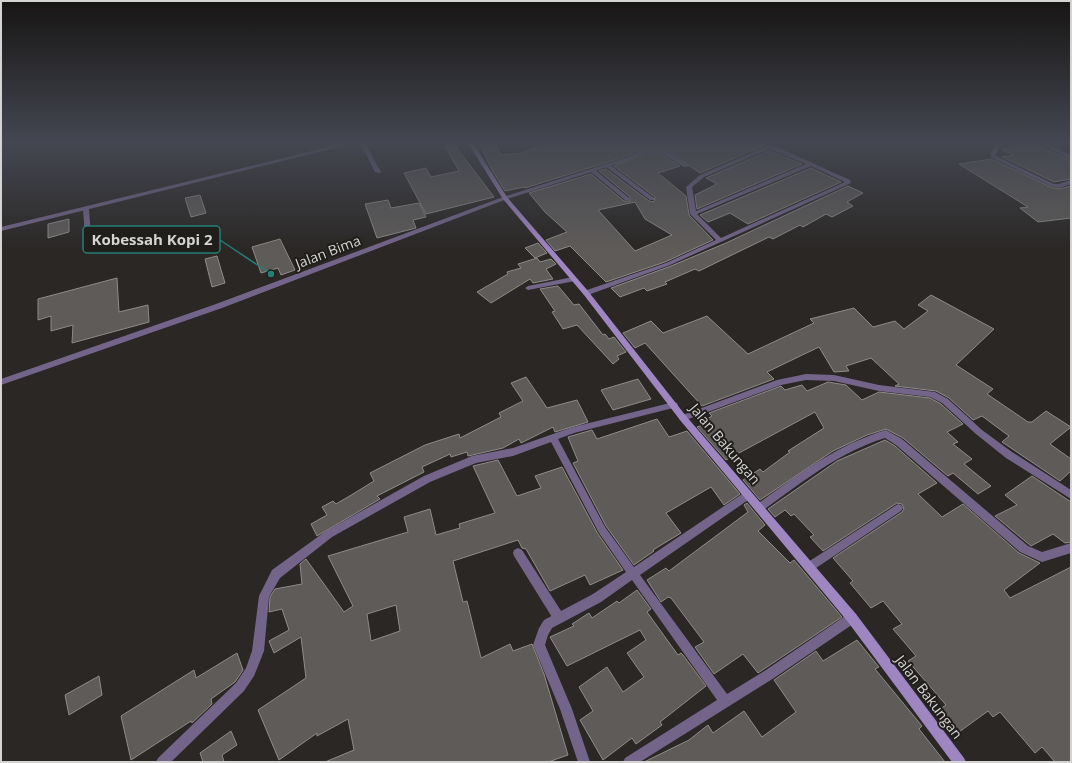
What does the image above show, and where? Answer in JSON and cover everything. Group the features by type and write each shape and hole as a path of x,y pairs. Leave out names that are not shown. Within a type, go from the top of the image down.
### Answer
{"main road":[{"name":"Jalan Bakungan","path":"493,179 505,198 586,294 683,418 852,618 960,762"}],"street":[{"path":"1,229 207,179"},
{"name":"Jalan Bima","path":"1,382 219,306 505,198 565,179"},
{"path":"602,179 627,199"},
{"path":"625,179 652,199"},
{"path":"698,179 690,184 693,214 722,241"},
{"path":"693,214 777,179"},
{"path":"586,294 668,264 722,241 848,183 845,179"},
{"path":"1040,179 1059,186 1071,182"},
{"path":"86,208 88,238"},
{"path":"528,288 573,279"},
{"path":"683,418 780,382 806,377 834,378 879,388 932,394 945,401 979,432 1009,454 1071,495"},
{"path":"162,762 240,687 250,672 258,651 264,596 276,574 329,534 427,479 475,459 513,452 573,430 674,405"},
{"path":"759,508 830,460 860,444 886,434 899,442 1024,549 1042,557 1071,548"},
{"path":"554,437 602,530 725,702"},
{"path":"584,762 566,709 540,645 543,632 548,624 597,598 633,575 748,495"},
{"path":"809,566 898,508"},
{"path":"518,552 559,618"},
{"path":"630,762 770,674 852,618"}],"building":[{"path":"407,179 480,179 494,197 426,214"},
{"path":"497,179 555,179 525,188 505,191"},
{"path":"576,179 597,179 624,201 630,201 630,197 608,179 619,179 649,201 654,202 655,197 631,179 665,179 686,196 689,215 713,240 665,262 606,282 570,246 555,251 546,240 567,232 545,212 529,193","holes":["635,202 645,219 672,235 635,251 598,210"]},
{"path":"707,179 768,179 697,209 695,195 717,184"},
{"path":"786,179 834,179 841,182 748,224 730,213 708,222 700,215"},
{"path":"982,179 1033,179 1059,189 1071,186 1071,218 1038,222 1020,208 1028,207"},
{"path":"1047,179 1071,179 1071,179 1054,182"},
{"path":"848,186 863,193 847,202 853,206 832,217 826,214 803,227 800,225 773,239 769,237 699,271 695,269 665,282 667,284 647,291 644,288 620,297 611,288 671,266 726,243"},
{"path":"200,195 206,213 191,217 185,198"},
{"path":"388,200 391,208 419,203 426,217 413,220 416,228 377,238 365,204"},
{"path":"69,219 69,232 48,238 48,224"},
{"path":"280,239 295,270 281,275 278,268 261,273 252,247"},
{"path":"538,243 547,253 535,258 525,248"},
{"path":"217,256 225,283 212,287 205,259"},
{"path":"537,258 540,262 551,259 556,264 546,269 553,279 533,283 530,279 491,303 477,292 508,274 507,272 521,268 518,264"},
{"path":"117,278 119,312 148,305 149,322 72,343 73,325 51,331 51,316 38,320 38,299"},
{"path":"558,286 574,305 579,304 603,335 605,334 609,339 614,337 626,352 617,356 619,359 613,364 577,325 563,329 552,312 555,311 540,289"},
{"path":"931,295 994,329 956,365 993,389 987,394 1028,422 1032,422 1046,411 1071,427 1050,444 1071,459 1071,471 1060,481 1002,442 1009,436 982,416 973,420 949,398 936,391 895,386 899,384 871,358 846,366 849,371 834,372 819,347 767,372 774,379 702,406 645,343 635,348 623,333 651,321 663,333 707,316 748,354 814,323 810,319 854,308 873,327 895,321 904,329 928,311 918,305"},
{"path":"526,377 547,408 577,400 588,422 555,432 553,427 521,443 519,439 503,448 468,456 467,452 451,457 450,454 422,467 424,472 377,496 380,499 317,536 311,524 327,515 322,507 333,501 336,504 353,494 374,481 370,473 425,445 459,434 460,438 501,417 499,413 523,401 511,383"},
{"path":"638,379 651,399 613,410 601,390"},
{"path":"828,382 846,385 862,400 879,392 930,398 941,404 963,424 947,432 958,442 953,444 972,459 964,464 991,486 978,494 953,473 948,476 903,438 886,429 867,435 833,451 760,500 743,480 760,469 763,472 790,452 788,451 824,428 815,412 726,460 697,427 711,422 707,419 712,416 709,413 781,386 785,390 802,385 807,391"},
{"path":"657,419 669,437 687,431 740,494 724,505 711,487 666,513 681,533 653,550 654,551 634,565 606,526 573,463 578,461 568,437 592,430 597,439"},
{"path":"885,440 895,446 937,483 918,494 942,517 963,504 1019,553 1040,563 1004,590 1010,598 1071,567 1071,762 1055,762 1042,747 1035,753 1000,712 993,717 988,711 959,732 940,709 946,705 908,661 916,656 893,629 902,624 883,601 871,608 850,583 853,581 833,558 902,512 904,509 902,504 897,503 823,551 810,537 814,535 794,514 791,516 785,510 775,517 768,509 837,461"},
{"path":"498,460 517,496 541,488 535,476 562,467 598,534 623,570 590,585 585,575 550,591 526,549 522,548 518,540 453,561 463,602 467,601 481,658 510,644 513,651 532,644 544,674 568,755 548,762 325,762 354,750 348,719 317,736 317,733 279,760 258,710 306,678 301,637 274,653 269,641 289,630 282,609 269,612 270,597 275,589 302,584 300,564 306,559 344,612 353,606 328,556 408,532 404,517 430,509 436,535 460,528 459,524 495,513 473,466","holes":["396,605 400,631 371,641 367,614"]},
{"path":"1032,476 1071,502 1071,542 1065,543 1053,534 1031,546 995,516 1017,505 1005,495"},
{"path":"747,503 765,525 758,531 790,563 794,560 842,617 758,673 743,654 714,674 695,647 704,642 671,598 668,597 661,602 647,580 666,568 669,571 748,512 744,505"},
{"path":"637,590 651,609 647,612 678,655 681,653 683,655 706,686 660,722 662,725 636,744 632,738 603,760 580,720 593,711 579,687 607,667 623,692 644,677 627,653 646,640 640,630 567,666 550,637 574,626 572,624 589,613 592,618 617,601 619,603"},
{"path":"857,640 879,667 875,669 922,726 919,729 945,762 644,762 689,740 708,725 713,733 744,711 762,737 796,712 774,680 816,651 823,661"},
{"path":"237,653 243,670 235,682 211,699 212,704 192,723 191,721 131,760 121,716 194,670 196,678"},
{"path":"99,676 102,695 69,715 65,695"},
{"path":"231,731 237,745 222,755 224,762 203,762 200,753"}],"place":[{"name":"Kobessah Kopi 2","path":"271,274"}]}
